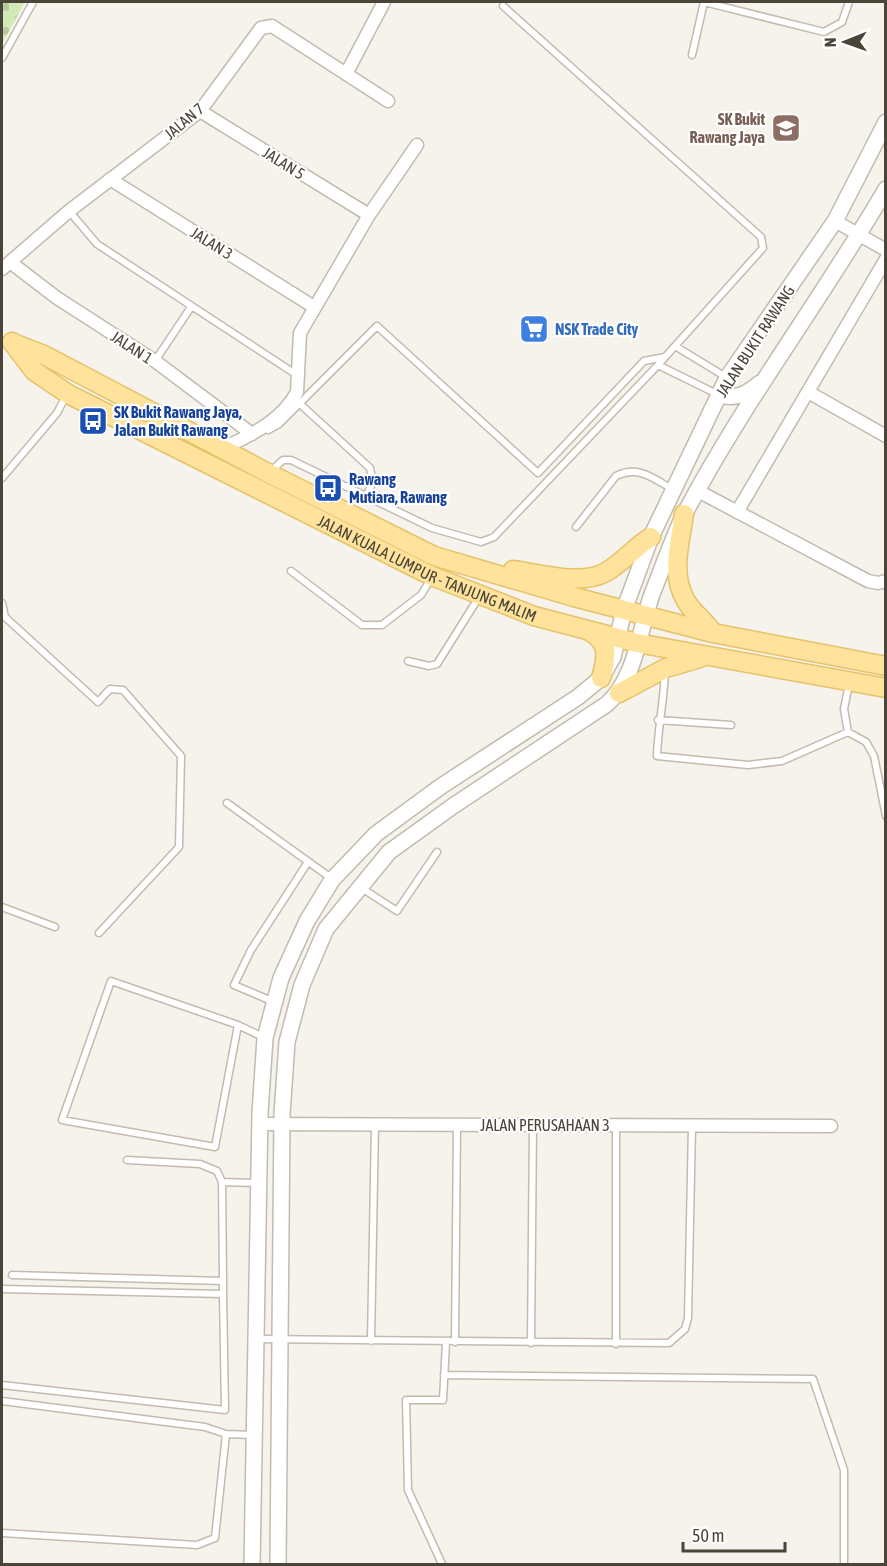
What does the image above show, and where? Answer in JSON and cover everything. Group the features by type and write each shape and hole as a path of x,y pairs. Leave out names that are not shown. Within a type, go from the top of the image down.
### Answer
{"main road":[{"name":"JALAN KUALA LUMPUR - TANJUNG MALIM","path":"7,339 34,371 68,393 432,576 479,596 534,616 637,643 885,687"},
{"name":"JALAN KUALA LUMPUR - TANJUNG MALIM","path":"7,339 44,355 268,473 434,556 713,633 885,666"},
{"path":"684,514 677,583 686,601 713,633"},
{"path":"434,556 531,573 593,578 614,567 631,550 651,537"},
{"path":"582,627 604,642 606,656 601,678"},
{"path":"619,693 679,662 713,656"}],"street":[{"path":"346,74 384,2"},
{"name":"JALAN 7","path":"6,265 69,211 200,111 261,28 272,26 388,101"},
{"name":"JALAN 5","path":"200,111 369,215"},
{"name":"JALAN BUKIT RAWANG","path":"601,678 613,657 624,610 651,537 727,378 835,221 885,122"},
{"path":"232,444 264,429 294,399 297,392 300,333 369,215 417,146"},
{"name":"JALAN 3","path":"110,179 314,307"},
{"name":"JALAN BUKIT RAWANG","path":"619,693 637,643 644,615 684,514 767,377 859,235 885,189"},
{"path":"835,221 885,250"},
{"path":"737,512 808,392 881,276 885,259"},
{"name":"JALAN 1","path":"6,265 155,361 252,434"},
{"path":"719,395 735,398 747,393 767,377"},
{"path":"808,392 885,436"},
{"path":"698,491 868,581 878,583 885,581"},
{"path":"252,1564 260,1124 265,1038 281,978 307,921 332,880 376,834 578,697 601,678"},
{"path":"278,1564 282,1124 287,1042 302,986 326,929 389,852 607,704 619,693"},
{"path":"415,806 429,823"},
{"name":"JALAN PERUSAHAAN 3","path":"260,1124 831,1126"}],"lane":[{"path":"2,58 33,2"},
{"path":"692,55 705,2 824,32 842,22 849,2"},
{"path":"268,473 287,459 367,494 432,528 481,542 494,537 658,365 762,251 763,240 503,6"},
{"path":"69,211 97,244 297,375"},
{"path":"155,361 191,307"},
{"path":"149,410 181,418 232,444 246,443 279,424 377,326 538,473 644,361 665,357"},
{"path":"675,346 727,378"},
{"path":"658,365 719,395"},
{"path":"2,478 57,413 68,393"},
{"path":"299,403 370,468 373,482 367,494"},
{"path":"576,527 616,476 622,472 640,471 672,489"},
{"path":"291,571 362,625 382,625 421,595 432,576"},
{"path":"408,661 429,666 437,664 479,596"},
{"path":"2,603 5,616 98,702 110,689 123,690 181,756 179,847 99,933"},
{"path":"666,668 664,700 658,720 657,756 748,765 782,761 848,732"},
{"path":"848,732 844,709 849,682"},
{"path":"658,720 731,725"},
{"path":"848,732 866,742 874,756 885,816"},
{"path":"227,803 332,880"},
{"path":"360,887 397,911 437,852"},
{"path":"274,1003 234,985 251,950 308,862"},
{"path":"2,907 55,927"},
{"path":"238,1025 215,1147 62,1120 111,981 238,1025 265,1038"},
{"path":"371,1341 375,1124"},
{"path":"455,1342 457,1125"},
{"path":"531,1343 533,1125"},
{"path":"616,1125 616,1344"},
{"path":"255,1339 669,1343 685,1329 688,1318 692,1126"},
{"path":"2,1385 225,1410 222,1182 217,1171 200,1164 127,1160"},
{"path":"222,1182 258,1183"},
{"path":"12,1275 223,1281"},
{"path":"2,1289 223,1294"},
{"path":"442,1564 408,1490 406,1401 443,1400 446,1342"},
{"path":"444,1375 813,1378 844,1470 844,1564"},
{"path":"2,1401 205,1427 226,1434 254,1435"},
{"path":"2,1533 197,1545 215,1538 226,1434"}],"green space":[{"path":"2,2 25,2 2,44"}],"place":[{"name":"SK Bukit Rawang Jaya","path":"786,128"},
{"name":"NSK Trade City","path":"534,329"},
{"name":"SK Bukit Rawang Jaya, Jalan Bukit Rawang","path":"93,421"},
{"name":"Rawang Mutiara, Rawang","path":"328,488"}]}
